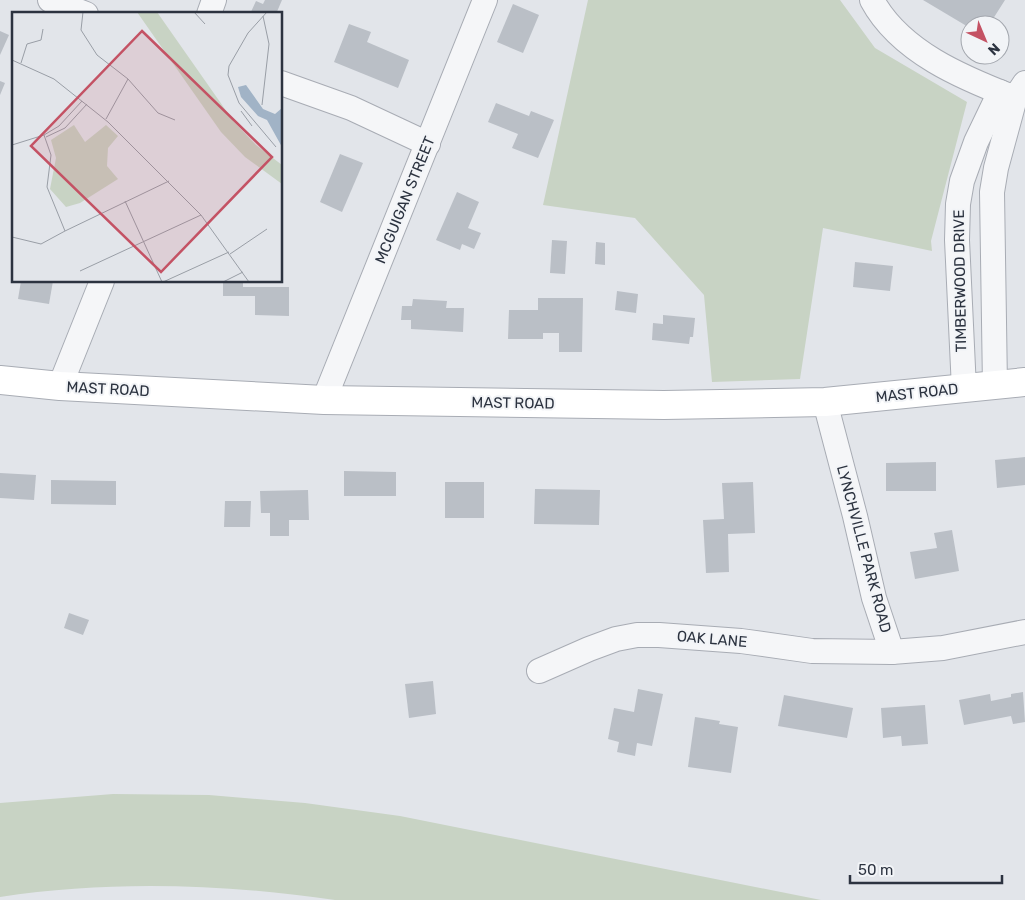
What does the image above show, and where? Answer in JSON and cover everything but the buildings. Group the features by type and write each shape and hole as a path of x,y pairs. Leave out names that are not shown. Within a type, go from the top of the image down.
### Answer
{"main road":[{"name":"MAST ROAD","path":"0,380 60,386 324,400 664,405 825,402 1025,382"}],"street":[{"path":"50,0 81,12"},
{"path":"209,12 214,0"},
{"name":"MCGUIGAN STREET","path":"324,400 485,0"},
{"path":"872,0 890,27 922,53 1013,91 992,192 995,386"},
{"path":"282,83 351,108 428,144"},
{"name":"TIMBERWOOD DRIVE","path":"964,389 957,240 958,204 962,181 976,142 1013,91"},
{"path":"60,386 102,282"},
{"name":"LYNCHVILLE PARK ROAD","path":"825,402 874,598 892,652 942,648 1025,632"},
{"name":"OAK LANE","path":"539,671 589,648 616,639 637,636 659,635 741,641 812,650 892,652"}],"green space":[{"path":"588,0 840,0 875,48 967,102 931,241 932,251 823,228 800,379 712,382 704,295 635,218 543,205"},
{"path":"113,794 209,795 305,803 400,816 821,900 335,900 252,890 168,886 83,888 0,897 0,803"}]}
